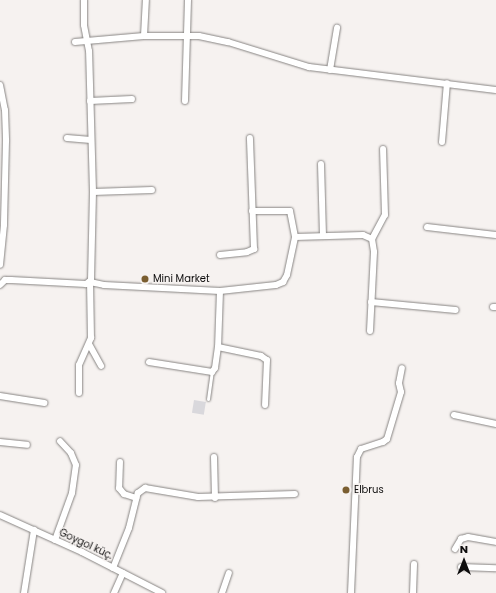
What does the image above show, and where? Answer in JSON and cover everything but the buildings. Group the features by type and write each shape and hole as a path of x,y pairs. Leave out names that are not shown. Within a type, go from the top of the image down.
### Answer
{"street":[{"path":"79,393 79,365 89,344 92,300 90,282 93,270 93,192 90,101 84,0"},
{"path":"144,36 146,0"},
{"path":"185,101 188,0"},
{"path":"330,70 337,28"},
{"path":"75,42 144,36 186,35 228,42 299,65 496,90"},
{"path":"442,142 447,83"},
{"path":"0,85 6,141 4,225 0,265"},
{"path":"90,101 132,99"},
{"path":"67,138 91,140"},
{"path":"220,255 247,252 254,249 250,138"},
{"path":"370,331 374,252 372,239 385,215 383,149"},
{"path":"321,164 323,236"},
{"path":"93,192 152,190"},
{"path":"0,281 11,280 80,284 90,282 104,286 220,291 276,285 283,282 287,275 295,237 290,211 252,210"},
{"path":"427,227 496,235"},
{"path":"295,237 363,235 372,239"},
{"path":"149,362 212,372 215,368 218,347 220,291"},
{"path":"371,302 456,310"},
{"path":"89,344 101,366"},
{"path":"218,347 261,356 267,360 265,405"},
{"path":"351,593 357,457 361,449 383,442 387,439 401,392 399,383 402,368"},
{"path":"0,396 44,403"},
{"path":"454,415 496,424"},
{"path":"55,540 72,493 76,465 71,453 60,441"},
{"path":"0,442 27,445"},
{"path":"214,457 215,498"},
{"path":"120,462 119,488 124,494 136,498"},
{"path":"114,568 129,528 136,498 140,490 149,487 189,496 215,498 295,494"},
{"name":"Goygol küç.","path":"0,515 114,568 162,593"},
{"path":"24,593 34,530"},
{"path":"455,550 461,540 468,538 496,542"},
{"path":"413,593 414,564"},
{"path":"461,566 496,568"},
{"path":"114,593 123,573"},
{"path":"222,593 228,573"}],"lane":[{"path":"208,399 212,372"}],"place":[{"name":"Mini Market","path":"145,279"},
{"name":"Elbrus","path":"346,490"}]}
